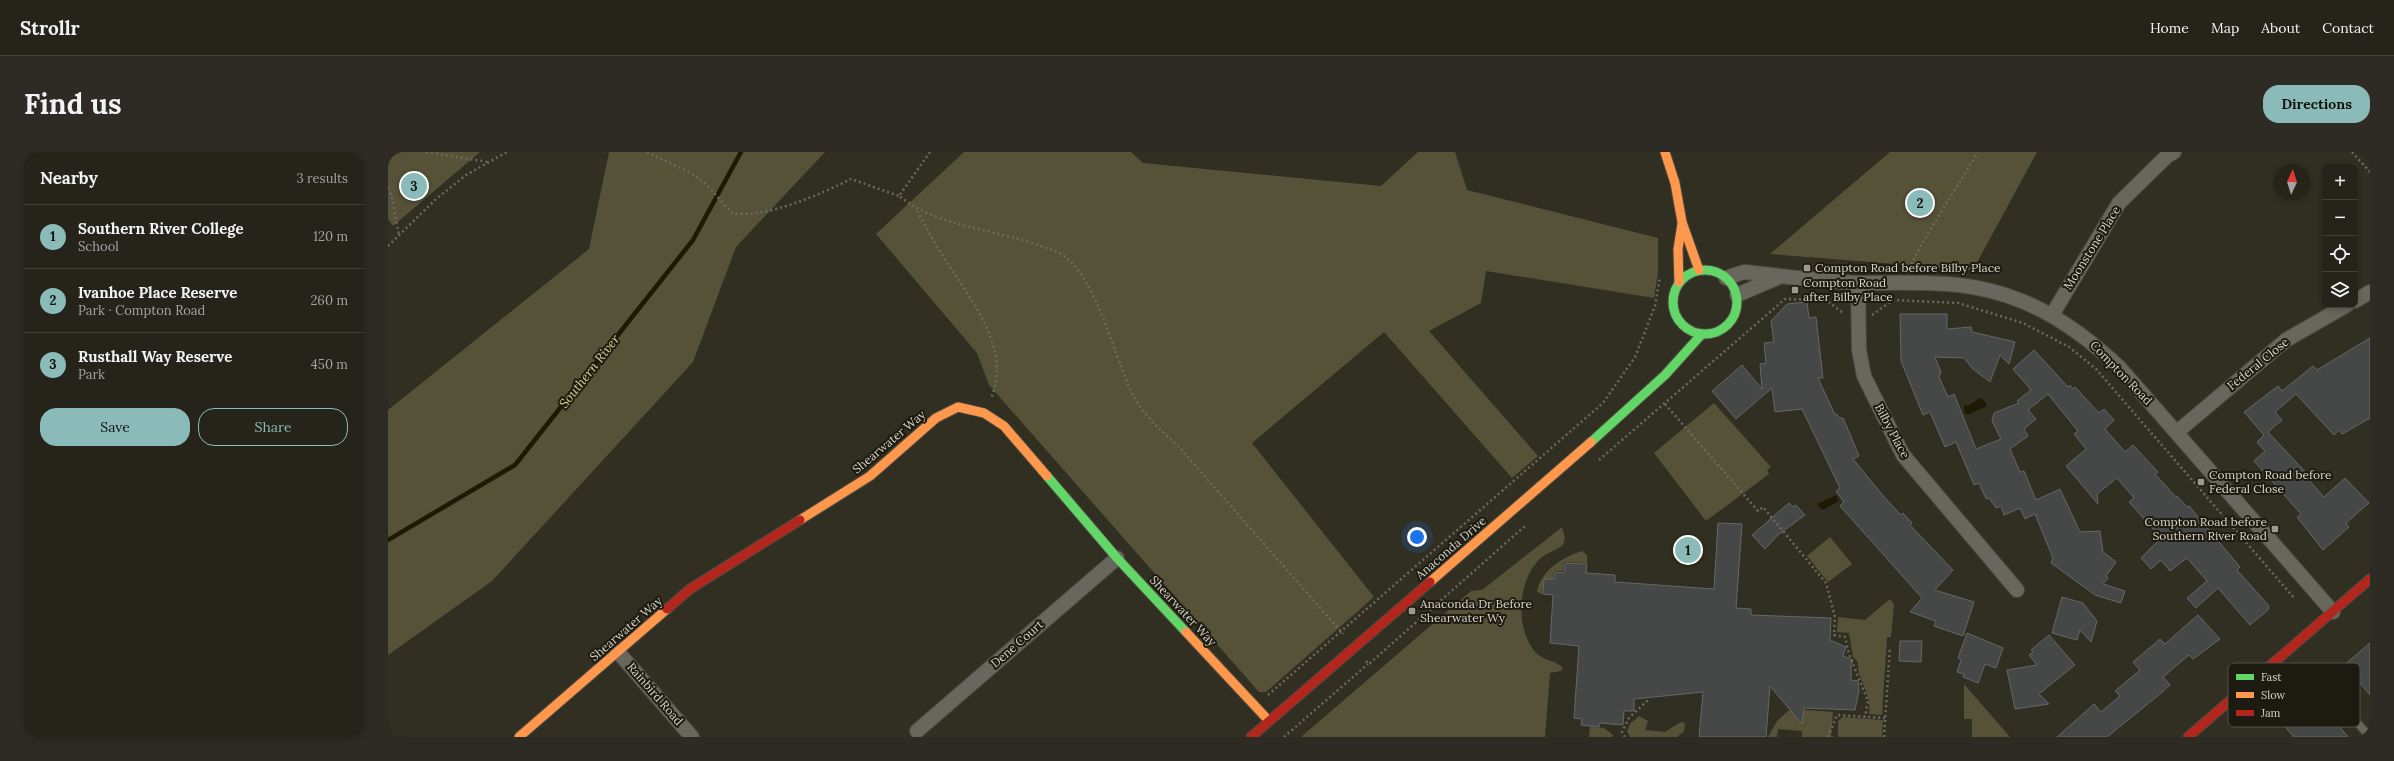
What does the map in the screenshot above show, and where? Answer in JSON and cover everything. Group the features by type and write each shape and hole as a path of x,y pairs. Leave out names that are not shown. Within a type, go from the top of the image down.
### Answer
{"main road":[{"path":"1666,152 1675,183 1682,222 1700,270"},
{"path":"1679,282 1685,276 1700,270 1718,273 1726,278 1737,295 1735,316 1729,324 1711,334 1700,335 1683,327 1673,310 1672,300 1679,282 1678,249 1682,222"},
{"path":"1679,338 1683,327"},
{"name":"Anaconda Drive","path":"1251,737 1538,489 1666,375 1700,335"},
{"path":"1666,375 1674,350"},
{"name":"Shearwater Way","path":"519,737 690,589 870,476 936,418 958,407 984,413 1004,426 1117,558 1269,721"},
{"path":"2273,663 2370,579"},
{"path":"2188,737 2228,702"}],"street":[{"name":"Moonstone Place","path":"2052,315 2119,203 2167,156 2174,152"},
{"name":"Compton Road","path":"1726,278 1744,272 1858,282 1948,284 1977,288 2008,296 2052,315 2089,339 2120,368 2332,612"},
{"name":"Compton Road","path":"1737,295 1781,276"},
{"name":"Bilby Place","path":"1858,282 1859,350 1864,376 1903,455 2017,590"},
{"path":"2358,298 2370,292"},
{"name":"Federal Close","path":"2176,432 2286,340 2342,308"},
{"name":"Dene Court","path":"917,731 1117,558"},
{"name":"Rainbird Road","path":"618,652 692,737"}],"lane":[{"path":"2360,726 2370,737"}],"path":[{"path":"388,156 391,152"},
{"path":"426,152 489,162"},
{"path":"388,246 399,237 436,199 466,175 507,152"},
{"path":"648,152 690,173 706,184 732,213 751,213 804,201 851,179 899,196 917,210 970,228 1020,239 1049,249 1068,258 1084,279 1130,388 1151,422 1179,447 1341,631 1368,664"},
{"path":"899,196 930,152"},
{"path":"1908,271 1920,245 1978,152"},
{"path":"2352,152 2370,172"},
{"path":"388,188 392,197 399,237"},
{"path":"917,210 938,249 980,315 991,337 997,377 995,388 984,413"},
{"path":"1255,706 1603,403 1635,357 1655,306 1661,270"},
{"path":"1594,464 1785,299 1826,300 1834,308 1848,315"},
{"path":"1869,316 1876,314 1893,300 1958,303 2023,323 2069,348 2096,370 2295,599"},
{"path":"1665,404 1758,511 1763,507 1826,583 1835,617 1834,635 1846,637 1849,654 1868,701 1865,717"},
{"path":"1284,737 1527,524"},
{"path":"1884,737 1890,647"},
{"path":"1625,737 1622,732 1629,718 1648,700"},
{"path":"1828,737 1837,715 1885,718"}],"shaded area":[{"path":"388,152 480,152 393,226 388,219"},
{"path":"609,152 825,152 736,247 693,362 492,581 388,655 388,410 589,249"},
{"path":"964,152 1131,152 1143,163 1381,186 1418,152 1455,152 1467,190 1658,238 1658,273 1654,298 1486,271 1481,303 1429,331 1538,456 1512,478 1384,332 1252,443 1374,597 1266,692 1259,692 989,385 977,353 876,234"},
{"path":"1890,152 2037,152 1973,270 1770,254"},
{"path":"1980,398 1983,399 1987,406 1967,415 1964,411 1964,405 1968,406"},
{"path":"1714,403 1771,467 1767,470 1769,474 1706,521 1654,453"},
{"path":"1836,495 1839,501 1822,510 1817,504"},
{"path":"1562,527 1565,538 1563,545 1536,563 1525,584 1521,608 1522,621 1529,644 1539,656 1557,663 1563,668 1561,671 1550,673 1545,737 1301,737 1471,591 1482,590"},
{"path":"1830,537 1852,564 1828,582 1807,556"},
{"path":"1582,551 1587,555 1587,563 1564,562 1563,571 1554,571 1553,579 1544,579 1542,594 1537,592 1539,584 1548,571 1560,561"},
{"path":"1890,599 1894,604 1891,637 1887,637 1882,715 1869,714 1867,692 1858,669 1858,662 1853,657 1849,633 1837,632 1838,617 1865,620"},
{"path":"1964,684 2010,737 1972,737 1972,719 1964,719"},
{"path":"1806,710 1833,712 1831,736 1835,737 1802,737 1802,731 1778,729 1777,737 1768,737 1777,721 1788,711"},
{"path":"1639,716 1648,721 1645,730 1665,732 1681,722 1685,723 1684,731 1677,737 1630,737 1627,731 1630,724"},
{"path":"1843,717 1883,720 1882,737 1838,737 1838,721"},
{"path":"1590,727 1604,728 1613,735 1613,737 1589,737"}],"building":[{"path":"1807,302 1809,318 1816,317 1823,378 1818,378 1835,415 1837,414 1839,418 1843,418 1859,456 1853,459 1885,498 1901,515 1903,513 1912,523 1910,525 1953,570 1935,590 1974,602 1963,636 1934,626 1936,621 1910,612 1922,598 1840,506 1844,502 1836,491 1840,488 1802,409 1775,412 1772,388 1736,419 1712,391 1742,365 1762,389 1760,364 1766,363 1764,343 1774,342 1771,321 1787,304"},
{"path":"1900,314 1947,314 1947,329 1971,327 1972,332 2015,342 2009,364 2000,355 1990,382 1973,369 1964,358 1935,357 1941,372 1939,377 1948,397 1954,394 1976,449 2001,439 1992,421 1994,413 2019,403 2017,401 2031,390 2013,369 2034,350 2068,387 2070,385 2073,389 2075,387 2099,413 2104,409 2114,420 2105,429 2125,452 2133,445 2158,472 2155,474 2176,497 2177,496 2187,507 2189,506 2240,567 2237,570 2269,606 2268,610 2250,625 2218,588 2196,608 2187,598 2207,581 2187,558 2170,571 2161,560 2151,569 2141,558 2161,538 2129,502 2134,498 2117,478 2097,494 2098,504 2066,466 2086,449 2074,434 2078,431 2048,394 2028,410 2036,419 2024,429 2028,436 2010,449 2020,472 2024,471 2036,500 2060,489 2080,532 2100,531 2103,552 2116,562 2106,576 2108,578 2103,584 2125,591 2121,603 2095,595 2051,563 2053,558 2035,514 2025,519 2020,508 2004,515 2001,506 1996,508 1989,498 1986,499 1979,483 1974,485 1956,442 1945,447 1930,412 1923,415 1901,361"},
{"path":"2370,338 2370,418 2342,434 2339,430 2334,435 2296,394 2275,412 2282,420 2268,432 2310,477 2308,479 2324,497 2345,478 2369,503 2346,523 2349,527 2323,550 2297,517 2301,514 2254,461 2265,451 2257,442 2264,435 2244,412 2278,386 2282,391 2313,366 2317,370"},
{"path":"1789,503 1793,507 1796,505 1805,515 1778,535 1765,549 1752,535"},
{"path":"1718,523 1742,524 1736,608 1751,609 1751,615 1831,618 1830,640 1846,647 1843,656 1853,660 1851,665 1851,680 1858,681 1859,691 1855,710 1804,708 1802,724 1770,686 1766,737 1699,737 1703,692 1634,699 1634,711 1624,711 1623,725 1600,723 1599,727 1581,725 1582,719 1574,718 1579,646 1550,643 1553,595 1543,594 1544,579 1554,579 1555,572 1564,573 1565,563 1587,564 1586,573 1615,575 1615,582 1714,589"},
{"path":"2062,597 2083,603 2097,621 2091,642 2080,630 2077,640 2052,633"},
{"path":"2198,615 2220,639 2193,659 2189,655 2163,677 2170,685 2160,694 2107,737 2057,737 2094,704 2101,712 2120,696 2115,691 2140,670 2133,662 2160,639 2165,644"},
{"path":"1967,633 2003,648 1996,668 1985,664 1978,683 1963,677 1964,674 1957,672 1961,660 1958,658"},
{"path":"2049,635 2075,665 2039,694 2049,704 2015,709 2007,670 2037,665 2029,655 2033,652 2031,650"},
{"path":"1900,641 1922,641 1921,662 1899,661"},
{"path":"2370,643 2370,695 2360,683 2360,663 2347,663"},
{"path":"2285,727 2340,727 2348,737 2294,737"}],"waterway":[{"name":"Southern River","path":"388,540 515,465 693,240 741,152"}],"traffic: fast":[{"path":"1699,270 1711,270 1728,279 1735,290 1737,302 1735,314 1728,325 1711,334 1699,334 1687,329 1678,320 1673,308 1673,296 1678,284 1687,275 1699,270"},
{"path":"1591,442 1665,375 1701,335"},
{"path":"1047,476 1117,558 1186,632"}],"traffic: slow":[{"path":"1665,152 1675,183 1682,222 1699,270"},
{"path":"1679,282 1678,249 1682,224"},
{"path":"800,520 870,476 936,418 958,407 984,413 1004,426 1047,476"},
{"path":"1430,582 1591,442"},
{"path":"519,737 667,609"},
{"path":"1186,632 1269,721"}],"traffic: jam":[{"path":"667,609 690,589 800,520"},
{"path":"2273,663 2370,579"},
{"path":"1251,737 1430,582"},
{"path":"2188,737 2228,702"}],"place":[{"name":"Rusthall Way Reserve","path":"414,186"},
{"name":"Ivanhoe Place Reserve","path":"1920,203"},
{"name":"Compton Road before Bilby Place","path":"1807,268"},
{"name":"Compton Road after Bilby Place","path":"1795,290"},
{"name":"Compton Road before Federal Close","path":"2201,482"},
{"name":"Compton Road before Southern River Road","path":"2275,529"},
{"name":"Southern River College","path":"1688,550"},
{"name":"Anaconda Dr Before Shearwater Wy","path":"1412,611"}]}
